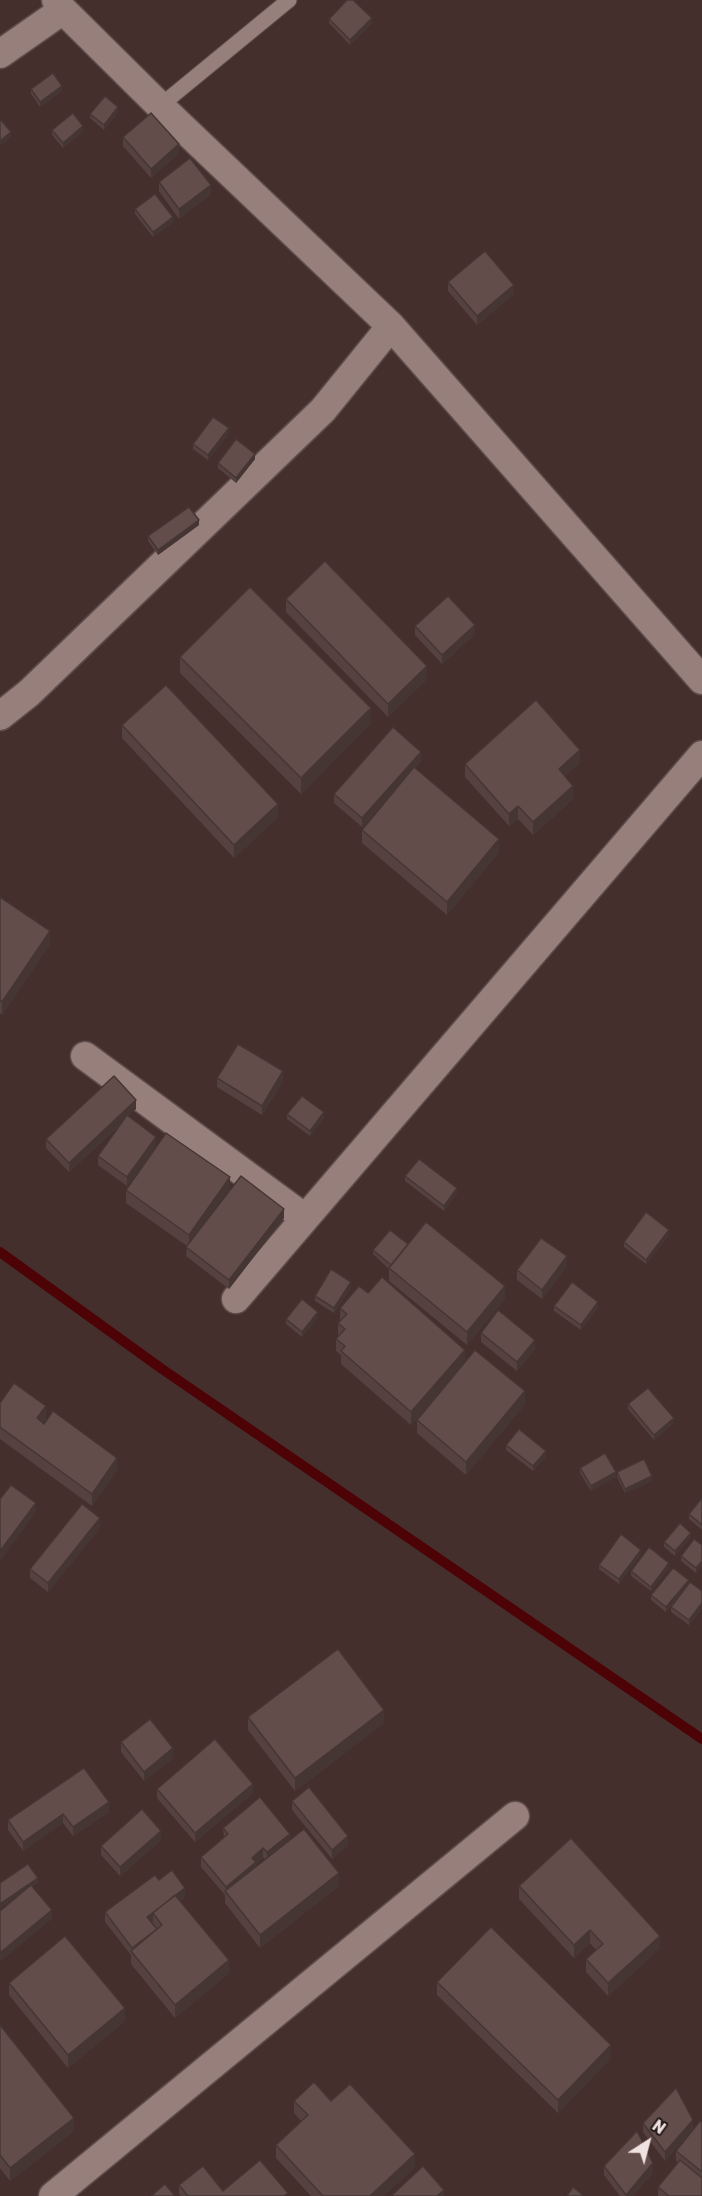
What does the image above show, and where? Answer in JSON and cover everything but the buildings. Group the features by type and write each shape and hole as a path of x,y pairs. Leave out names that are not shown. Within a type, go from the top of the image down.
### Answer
{"street":[{"path":"0,54 60,5 160,106 391,326 702,680"},
{"path":"0,716 28,693 323,410 391,326"},
{"path":"236,1299 702,755"},
{"path":"85,1056 305,1218"},
{"path":"53,2196 515,1816"}],"lane":[{"path":"160,106 289,0"}],"waterway":[{"path":"0,1252 162,1369 702,1739"}]}
